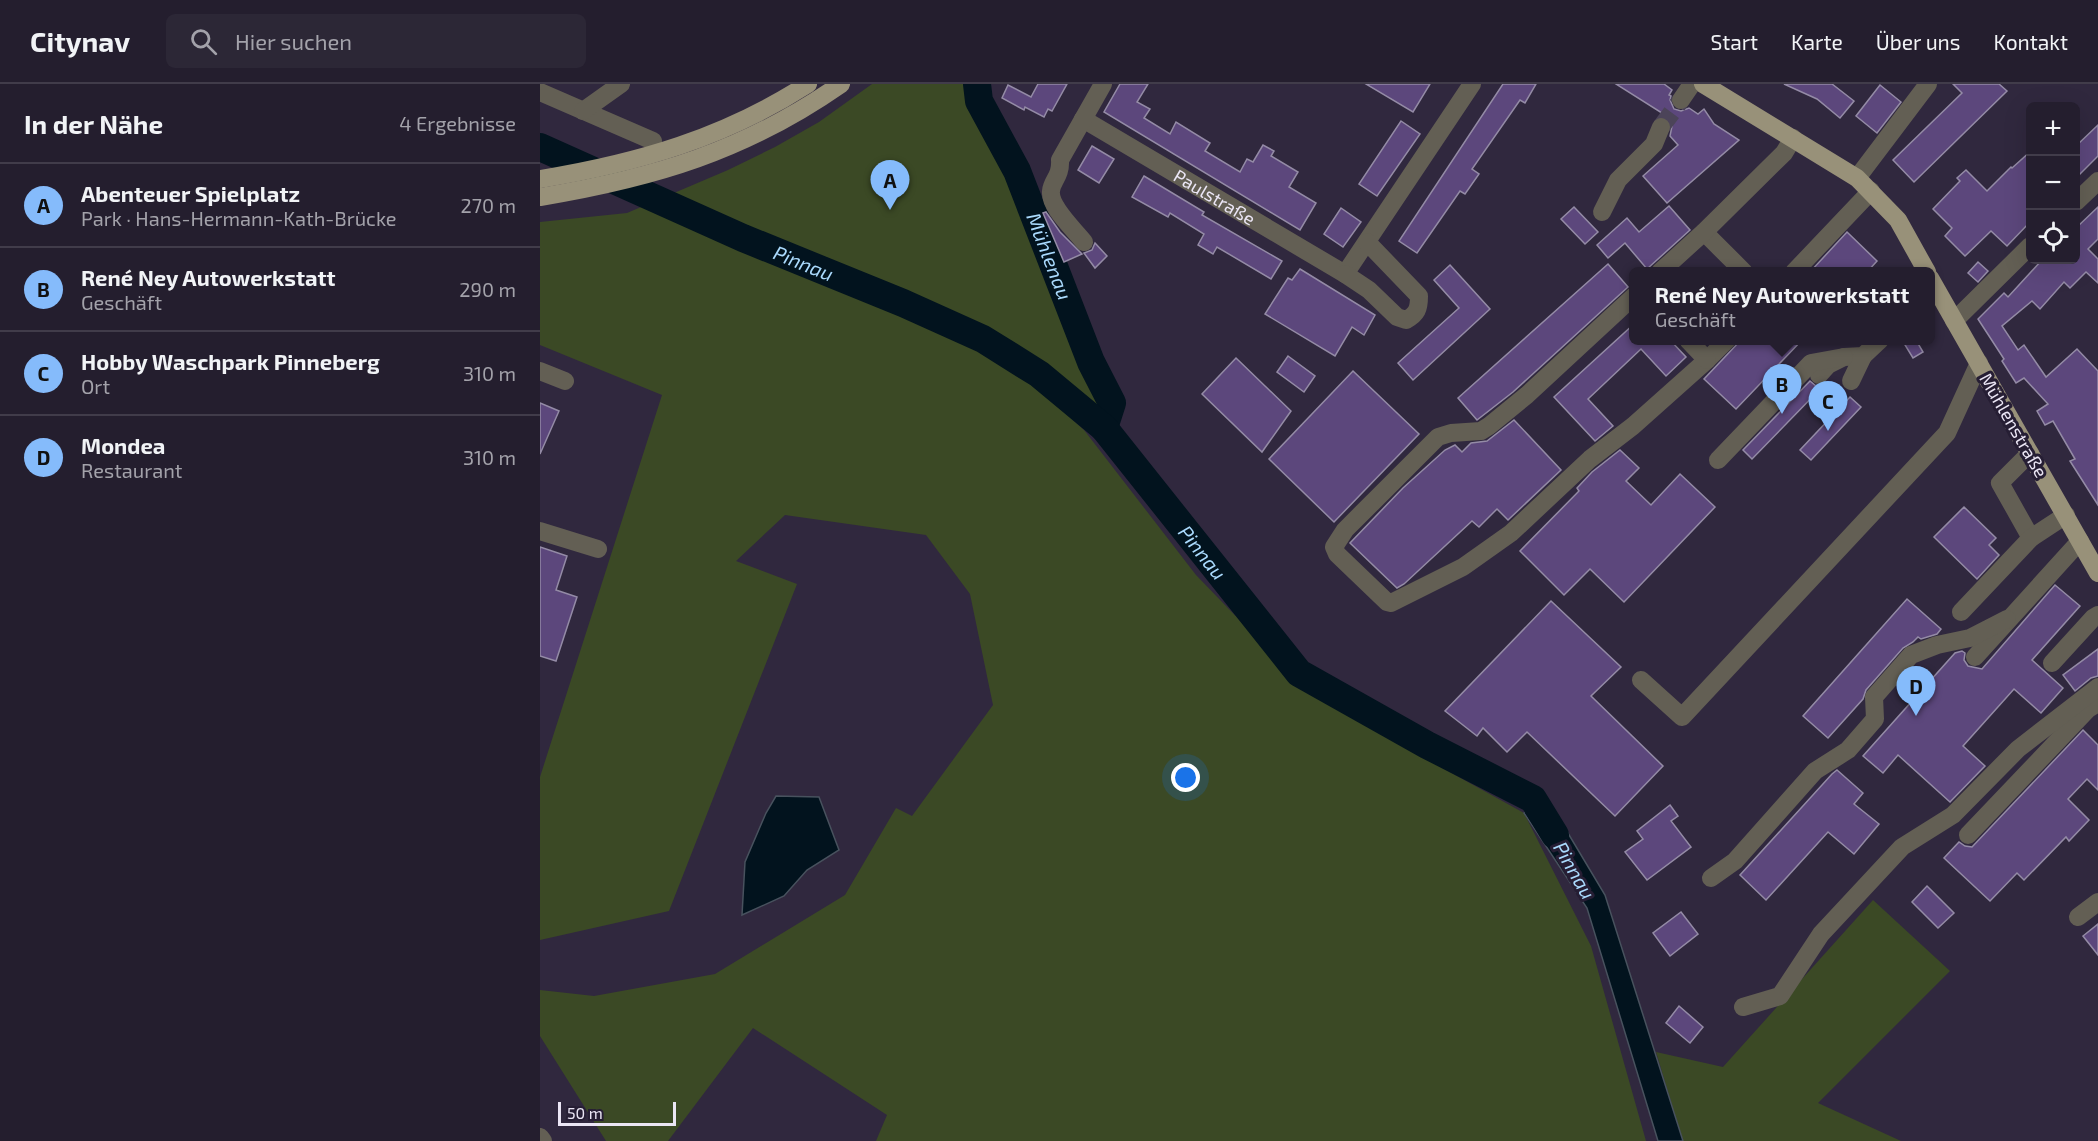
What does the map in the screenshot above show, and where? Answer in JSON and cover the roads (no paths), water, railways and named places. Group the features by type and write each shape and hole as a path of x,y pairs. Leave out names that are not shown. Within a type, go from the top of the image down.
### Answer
{"main road":[{"path":"540,179 581,172 677,148 759,112 808,84"},
{"path":"540,197 645,176 727,148 775,125 841,84"},
{"path":"1702,84 1857,178 1898,220 1924,267"},
{"name":"Mühlenstraße","path":"1935,292 1979,363 2098,573"}],"street":[{"path":"583,111 621,84"},
{"path":"1084,242 1052,201 1051,190 1060,172 1060,160 1103,84"},
{"path":"1346,274 1472,84"},
{"path":"1681,100 1692,84"},
{"path":"1857,178 1928,84"},
{"path":"540,92 653,141"},
{"name":"Paulstraße","path":"1083,119 1346,274 1369,290 1397,317 1406,320 1419,308 1419,296 1367,242"},
{"path":"1602,212 1618,180 1654,144 1661,127"},
{"path":"1666,267 1784,153 1793,138"},
{"path":"2080,197 2098,181"},
{"path":"1799,267 1871,191"},
{"path":"1704,232 1739,267"},
{"path":"1954,321 2026,251"},
{"path":"1629,301 1527,395 1489,426 1481,431 1451,433 1438,437 1345,530 1334,548 1337,554 1387,602 1398,602 1463,567 1510,533 1590,459 1633,426 1721,345"},
{"path":"1693,345 1707,360"},
{"path":"1851,381 1863,356 1875,345"},
{"path":"1718,460 1811,363 1863,356"},
{"path":"1819,375 1828,365 1844,357"},
{"path":"1641,680 1682,717 1947,434 1979,363"},
{"path":"540,371 566,381"},
{"path":"2030,453 2000,483 2031,538"},
{"path":"1961,612 2031,538 2066,515"},
{"path":"540,531 598,549"},
{"path":"1975,657 2080,541"},
{"path":"2052,663 2098,615"},
{"path":"1711,878 1735,861 1815,771 1848,750 1875,719 1874,697 1911,655 1938,645 1970,638 2007,620"},
{"path":"1743,1007 1780,996 1821,934 1902,847 1953,815 2018,749 2098,687"},
{"path":"1968,835 2088,709 2098,703"},
{"path":"2078,918 2098,902"},
{"path":"540,1137 543,1141"}],"water":[{"path":"1544,793 1605,895 1683,1141 1658,1141 1587,908 1524,813"},
{"path":"776,796 819,797 839,850 807,870 784,896 742,915 745,862 766,813"}],"waterway":[{"name":"Mühlenau","path":"977,84 979,101 1017,171 1091,362 1112,403 1104,428"},
{"name":"Pinnau","path":"540,147 743,238 903,303 983,339 1039,374 1104,428 1299,673 1427,745 1533,799 1555,835"}],"tunnel":[{"path":"1661,127 1681,100"}],"place":[{"name":"Abenteuer Spielplatz","path":"890,210"},
{"name":"René Ney Autowerkstatt","path":"1782,414"},
{"name":"Hobby Waschpark Pinneberg","path":"1828,431"},
{"name":"Mondea","path":"1916,716"}]}
